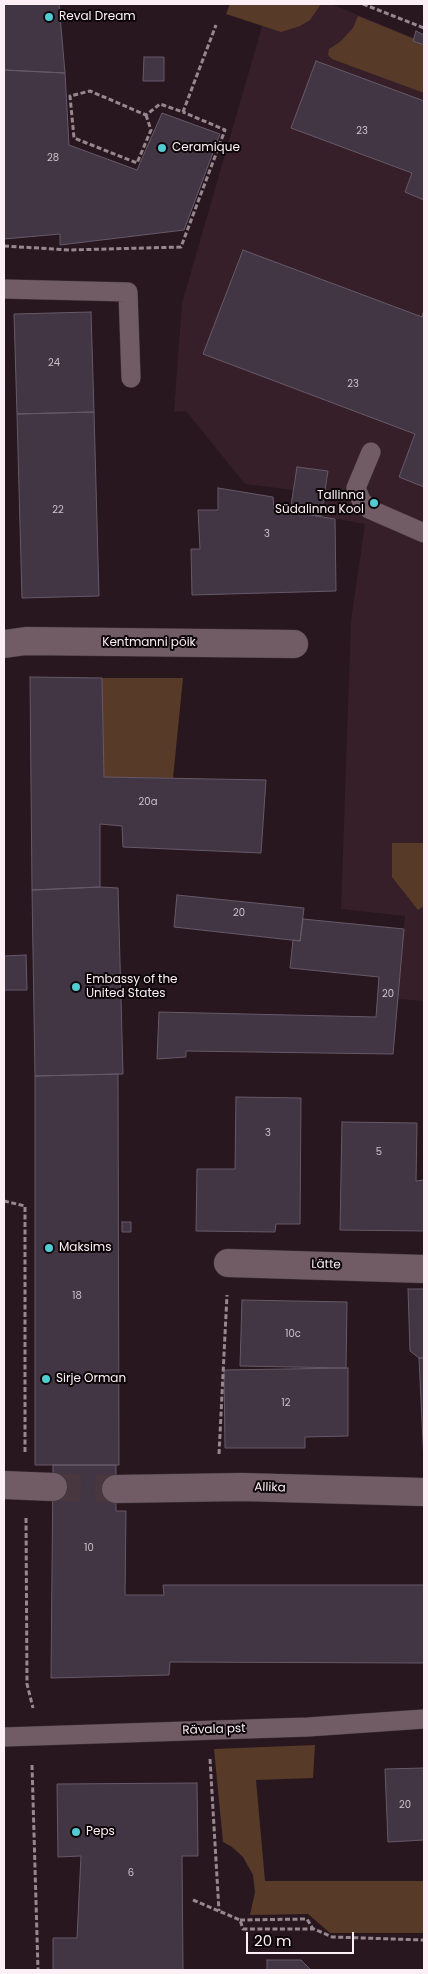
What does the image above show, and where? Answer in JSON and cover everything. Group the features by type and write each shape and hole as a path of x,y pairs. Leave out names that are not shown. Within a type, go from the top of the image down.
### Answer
{"street":[{"name":"Kentmanni põik","path":"4,644 26,641 294,644"},
{"name":"Lätte","path":"228,1263 424,1269"},
{"path":"4,1485 52,1487"},
{"name":"Allika","path":"116,1489 218,1487 424,1492"}],"lane":[{"path":"4,290 128,292 131,378"},
{"path":"370,452 356,488 361,500 368,509 424,533"},
{"name":"Rävala pst","path":"4,1737 308,1727 424,1718"}],"path":[{"path":"363,4 424,28"},
{"path":"182,112 216,25"},
{"path":"90,92 146,115 151,130 137,163 74,138 70,96 90,92"},
{"path":"4,246 70,250 181,247 225,130 160,104 146,115"},
{"path":"218,1487 228,1263"},
{"path":"209,1730 219,1911"},
{"path":"31,1786 38,1970"},
{"path":"193,1900 240,1920 307,1919 314,1929"},
{"path":"240,1920 244,1929 314,1929 332,1937 424,1940"}],"shaded area":[{"path":"230,4 321,4 310,20 300,26 281,32 226,14"},
{"name":"Tallinna Südalinna Kool","path":"331,4 424,42 424,1001 398,999 405,916 341,909 351,621 365,524 321,516 328,471 297,467 293,490 245,484 186,411 174,412 182,303 268,6"},
{"path":"358,16 424,43 424,93 332,59 328,55 329,49 340,42 353,28"},
{"path":"102,678 183,678 173,778 104,777"},
{"path":"392,843 424,843 424,906 418,910 392,877"},
{"path":"315,1745 313,1778 256,1780 265,1881 424,1881 424,1933 330,1933 308,1914 250,1915 255,1892 253,1875 243,1857 223,1842 214,1749"}],"building":[{"path":"4,4 59,4 65,73 4,70"},
{"path":"416,31 424,35 424,45 413,41"},
{"path":"144,57 164,57 164,81 143,81"},
{"path":"316,61 424,101 424,200 405,192 412,173 291,128"},
{"path":"4,70 65,73 69,145 137,170 162,113 220,134 184,230 60,245 60,234 4,239"},
{"path":"243,250 422,317 424,310 424,487 399,477 415,434 203,354"},
{"path":"91,312 94,412 17,414 14,314"},
{"path":"94,412 99,596 22,598 17,414"},
{"path":"297,467 328,471 321,516 290,512"},
{"path":"218,488 273,497 274,509 335,519 336,591 192,595 191,549 200,549 198,510 218,510"},
{"path":"30,677 102,678 104,777 266,780 261,853 123,847 122,826 100,824 100,887 32,890"},
{"path":"118,888 123,1074 35,1076 32,890"},
{"path":"177,895 304,908 300,941 174,927"},
{"path":"303,919 404,929 393,1054 186,1051 186,1057 157,1059 159,1012 376,1017 379,977 290,968 293,940 300,941"},
{"path":"26,955 27,990 4,990 4,956"},
{"path":"118,1074 119,1465 35,1465 35,1076"},
{"path":"236,1097 301,1098 300,1224 276,1224 275,1232 196,1231 197,1169 235,1169"},
{"path":"342,1122 417,1123 416,1181 424,1180 424,1231 340,1230"},
{"path":"122,1222 131,1222 131,1232 122,1232"},
{"path":"408,1289 424,1289 424,1358 419,1358 410,1351"},
{"path":"242,1300 347,1302 346,1368 240,1366"},
{"path":"419,1358 424,1358 424,1462"},
{"path":"348,1368 348,1436 305,1437 305,1448 225,1448 224,1370"},
{"path":"53,1465 116,1465 116,1511 126,1511 125,1595 164,1595 163,1585 424,1585 424,1663 170,1662 169,1675 51,1678"},
{"path":"424,1768 424,1840 388,1842 385,1769"},
{"path":"197,1783 198,1856 182,1856 183,1970 53,1970 53,1938 77,1938 81,1856 58,1857 57,1784"},
{"path":"267,1960 301,1960 311,1970 267,1970"}],"tunnel":[{"path":"53,1487 116,1489"}],"place":[{"name":"Reval Dream","path":"49,17"},
{"name":"Ceramique","path":"162,148"},
{"name":"Tallinna Südalinna Kool","path":"374,503"},
{"name":"Embassy of the United States","path":"76,987"},
{"name":"Maksims","path":"49,1248"},
{"name":"Sirje Orman","path":"46,1379"},
{"name":"Peps","path":"76,1832"}]}
